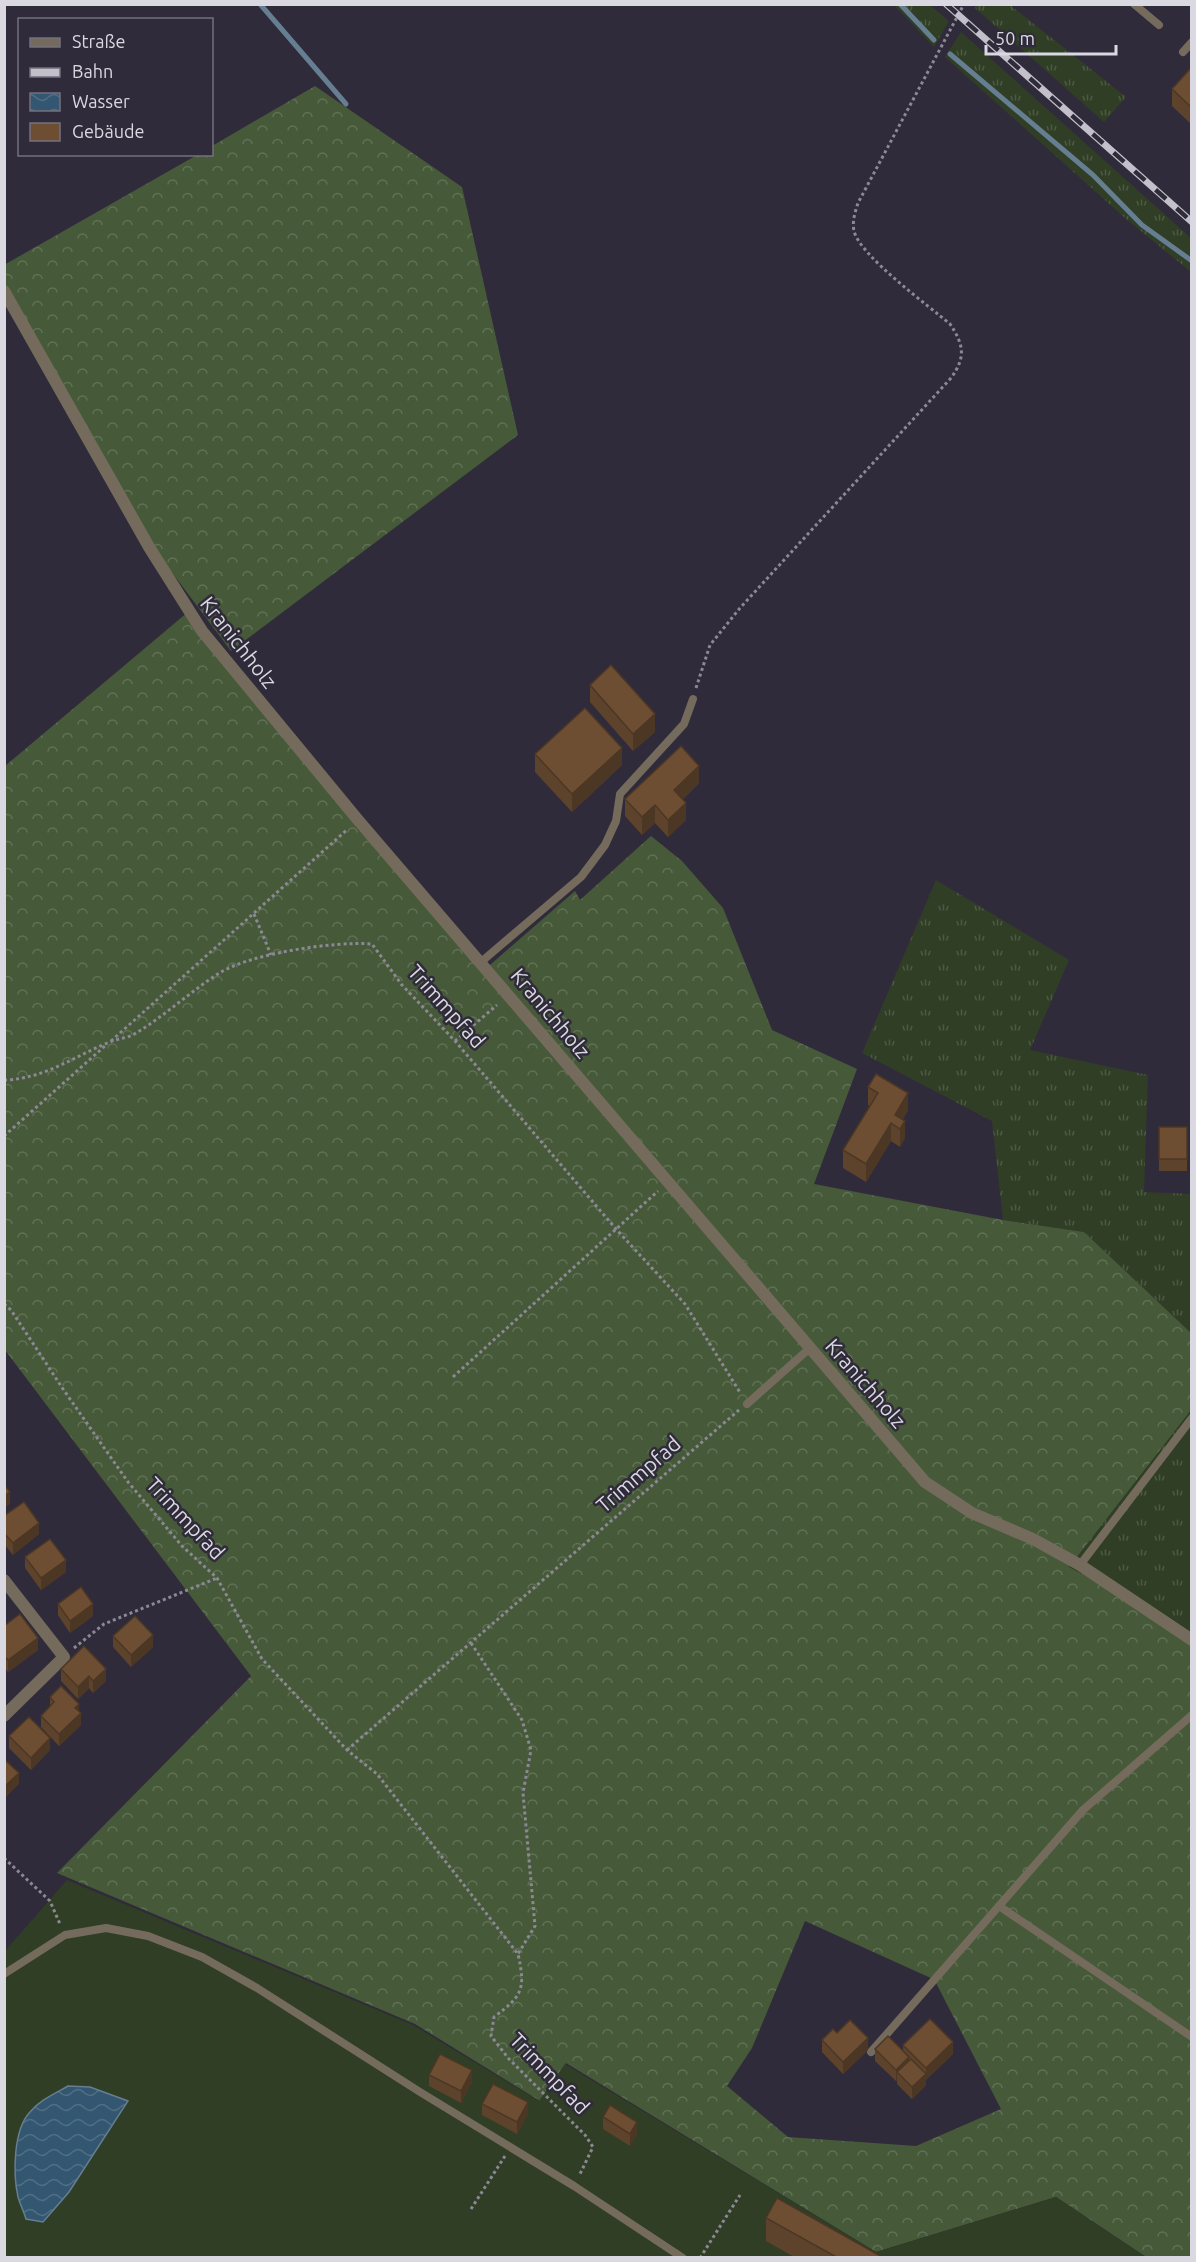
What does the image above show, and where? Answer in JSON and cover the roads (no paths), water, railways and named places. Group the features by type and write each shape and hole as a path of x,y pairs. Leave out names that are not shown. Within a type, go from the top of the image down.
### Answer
{"street":[{"name":"Kranichholz","path":"4,291 149,547 202,631 358,820 482,962 925,1482 972,1513 1033,1539 1080,1565 1191,1640"},
{"path":"4,1580 64,1657 4,1716"}],"lane":[{"path":"1134,4 1159,26"},
{"path":"1183,52 1191,42"},
{"path":"482,962 581,877 594,862 616,821 620,794 684,724 693,699"},
{"path":"747,1404 810,1348"},
{"path":"1080,1565 1191,1418"},
{"path":"871,2052 1083,1810 1191,1715"},
{"path":"999,1906 1191,2037"},
{"path":"4,1974 65,1935 106,1928 148,1936 202,1957 257,1988 574,2186 683,2258"}],"water":[{"path":"68,2086 90,2087 128,2101 69,2192 43,2222 26,2219 18,2197 15,2177 17,2141 20,2130 24,2120 34,2108"}],"waterway":[{"path":"260,4 346,104"},
{"path":"900,4 934,40"},
{"path":"950,54 1093,175 1142,225 1192,261"}],"railway":[{"path":"946,4 1192,222"}]}
